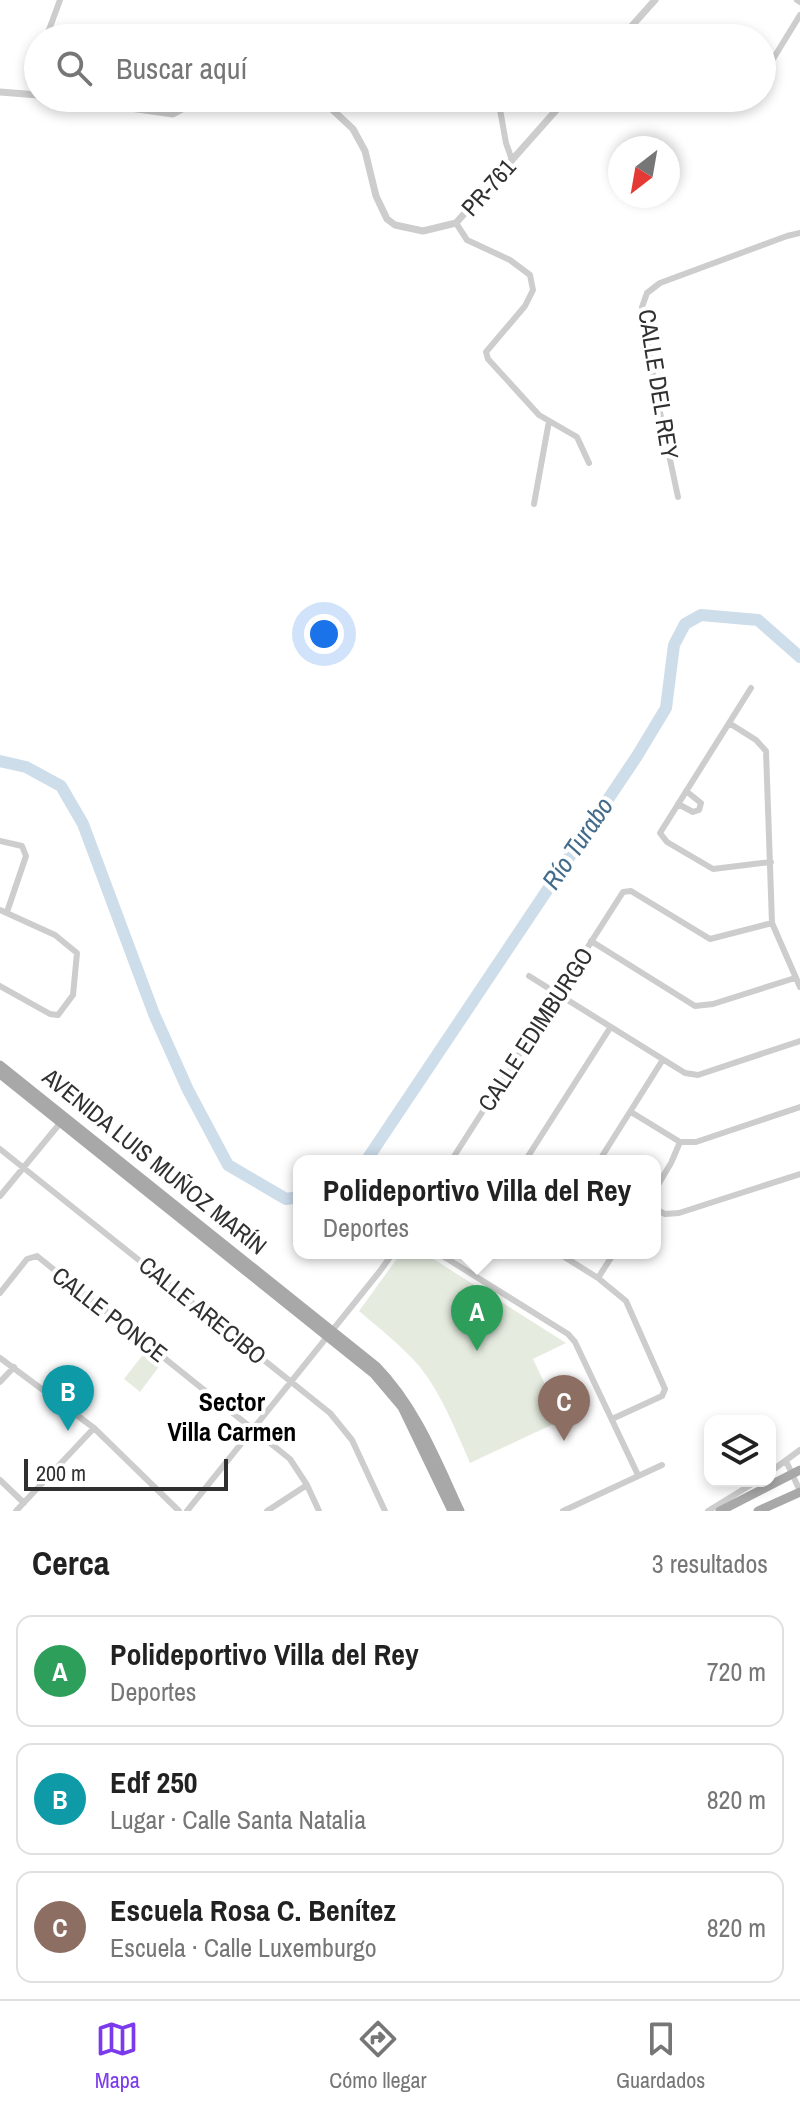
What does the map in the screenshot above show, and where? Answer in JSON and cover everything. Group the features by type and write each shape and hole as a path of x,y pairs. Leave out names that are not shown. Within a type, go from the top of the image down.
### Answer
{"main road":[{"name":"AVENIDA LUIS MUÑOZ MARÍN","path":"0,1065 376,1366 415,1416 460,1511"},
{"name":"AVENIDA LUIS MUÑOZ MARÍN","path":"0,1074 64,1118"},
{"name":"AVENIDA LUIS MUÑOZ MARÍN","path":"331,1332 402,1407 452,1511"},
{"path":"720,1511 796,1472"},
{"path":"758,1511 800,1491"}],"street":[{"path":"51,24 60,0"},
{"path":"634,24 655,0"},
{"path":"776,54 800,15"},
{"path":"0,92 24,94"},
{"path":"157,112 177,112"},
{"name":"PR-761","path":"335,112 353,129 365,151 376,196 387,219 395,225 423,231 456,223 555,112"},
{"path":"500,112 512,160"},
{"path":"456,223 467,240 510,260 530,275 533,290 525,306 486,352 488,359 539,415 577,437 589,463"},
{"name":"CALLE DEL REY","path":"678,497 642,307 647,293 660,283 800,233"},
{"path":"534,504 549,421"},
{"path":"751,688 660,833 667,842 713,869 771,862"},
{"path":"729,723 756,740 766,751 772,923 800,987"},
{"path":"678,804 693,812 699,810 701,803 686,791"},
{"path":"0,841 22,846 26,856 4,911 55,935 77,953 73,995 58,1015 0,986"},
{"name":"CALLE EDIMBURGO","path":"455,1155 623,892 631,891 710,939 772,923"},
{"path":"591,941 695,1006 713,1004 795,978"},
{"path":"529,976 685,1073 698,1075 800,1041"},
{"path":"529,1155 610,1028"},
{"path":"603,1155 662,1061"},
{"path":"631,1112 680,1142 696,1142 800,1107"},
{"path":"0,1196 64,1118"},
{"path":"661,1180 680,1142"},
{"name":"CALLE ARECIBO","path":"0,1149 330,1413 352,1440 385,1511"},
{"path":"661,1212 679,1213 800,1174"},
{"name":"CALLE PONCE","path":"0,1293 27,1259 37,1256 290,1459 319,1511"},
{"path":"187,1511 388,1259"},
{"path":"448,1259 568,1334 575,1342 638,1475"},
{"path":"568,1259 626,1301 665,1389 662,1396 612,1419"},
{"path":"598,1278 610,1259"},
{"path":"0,1358 94,1428 179,1511"},
{"path":"0,1382 14,1367"},
{"path":"16,1511 94,1428"},
{"path":"776,1468 800,1450"},
{"path":"786,1461 796,1472 800,1491"},
{"path":"563,1511 662,1465"},
{"path":"0,1480 24,1503"},
{"path":"267,1511 307,1485"},
{"path":"708,1511 747,1487"}],"shaded area":[{"path":"397,1259 433,1259 566,1343 533,1359 562,1420 470,1463 442,1401 420,1367 359,1311"},
{"path":"145,1352 161,1364 140,1392 124,1379"}],"waterway":[{"name":"Río Turabo","path":"370,1155 666,708 674,645 685,624 701,615 758,620 800,657"},
{"name":"Río Turabo","path":"0,761 26,767 61,786 83,824 154,1014 188,1090 228,1165 286,1199 293,1198"}],"place":[{"name":"Polideportivo Villa del Rey","path":"477,1351"},
{"name":"Edf 250","path":"68,1431"},
{"name":"Escuela Rosa C. Benítez","path":"564,1441"}],"district":[{"name":"Sector Villa Carmen","path":"232,1416"}]}
